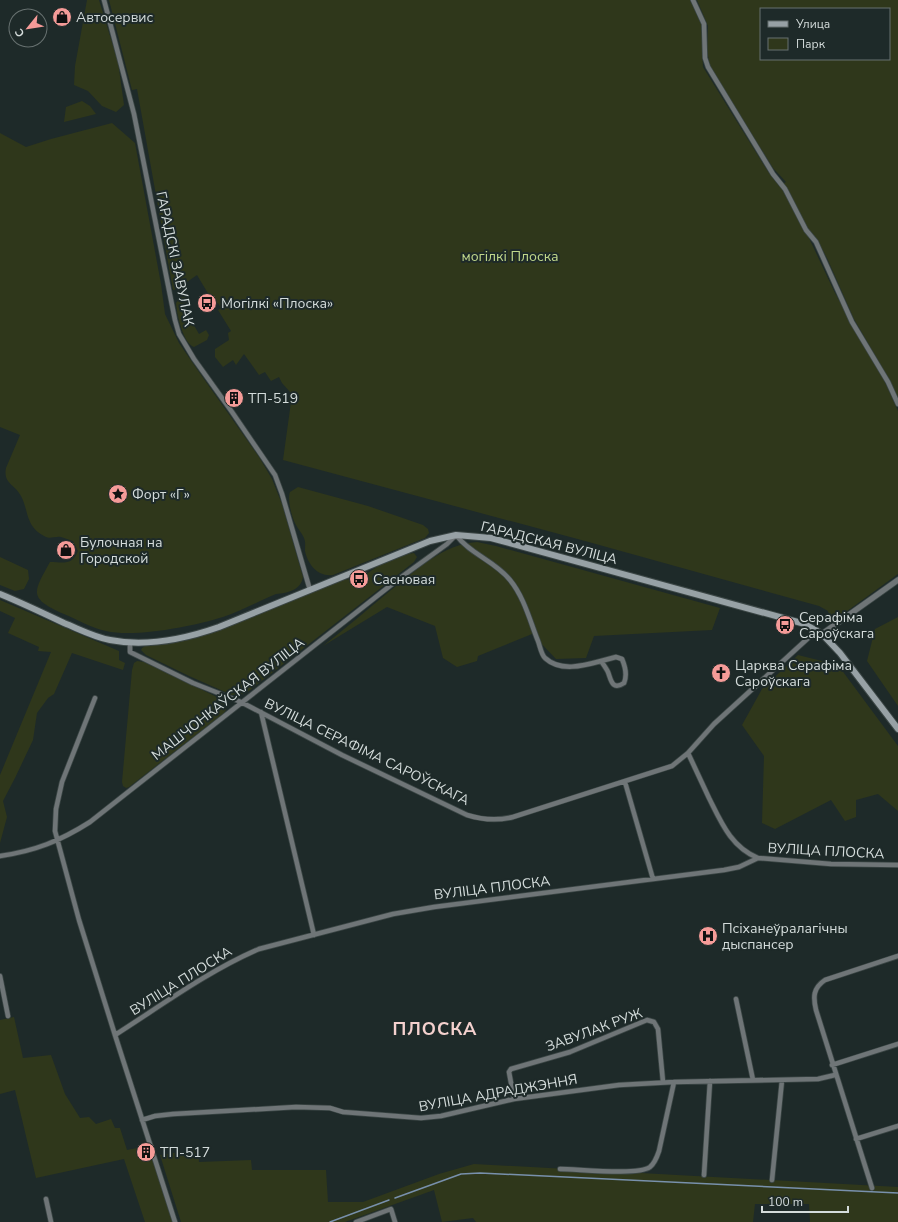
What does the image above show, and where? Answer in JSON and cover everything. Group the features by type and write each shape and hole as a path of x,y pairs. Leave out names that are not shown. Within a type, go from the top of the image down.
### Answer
{"main road":[{"name":"ГАРАДСКАЯ ВУЛІЦА","path":"0,594 90,634 109,640 130,642 165,640 203,632 417,546 456,535 491,538 792,619 805,624 820,632 840,653 898,729"}],"street":[{"name":"ГАРАДСКІ ЗАВУЛАК","path":"104,0 134,114 179,334 194,359 275,475 310,590"},
{"path":"693,0 704,24 705,58 708,67 773,174 785,189 806,230 816,242 852,322 888,382 898,404"},
{"path":"456,535 469,549 495,565 511,580 522,599 544,657 557,664 571,667 586,665 600,661 616,657 622,659 624,663 626,678 624,683 619,686 612,684 606,669 600,661"},
{"name":"МАШЧОНКАЎСКАЯ ВУЛІЦА","path":"0,856 23,852 57,841 78,830 400,578 447,544 456,535"},
{"path":"820,632 898,580"},
{"name":"ВУЛІЦА СЕРАФІМА САРОЎСКАГА","path":"130,642 130,652 193,683 241,702 342,755 467,814 482,819 494,820 506,819 672,766 688,753 714,724 820,632"},
{"path":"95,698 62,782 58,796 55,821 57,841 79,920 176,1222"},
{"path":"261,712 314,935"},
{"path":"688,753 726,831 744,851 758,858"},
{"path":"625,782 653,879"},
{"name":"ВУЛІЦА ПЛОСКА","path":"115,1035 209,975 259,948 393,914 434,907 724,870 739,867 758,858 831,864 898,865"},
{"path":"872,1188 835,1076 814,998 816,988 820,983 830,977 898,956"},
{"path":"0,976 8,1016"},
{"path":"736,999 753,1080"},
{"name":"ЗАВУЛАК РУЖ","path":"514,1099 509,1076 511,1069 570,1052 647,1020 654,1022 658,1029 663,1082"},
{"path":"832,1065 898,1044"},
{"name":"ВУЛІЦА АДРАДЖЭННЯ","path":"142,1120 155,1116 173,1114 296,1108 330,1108 343,1112 421,1118 441,1116 514,1099 613,1086 710,1080 818,1079 835,1076"},
{"path":"704,1175 710,1080"},
{"path":"772,1180 782,1080"},
{"path":"560,1169 634,1171 649,1167 655,1161 659,1151 674,1082"},
{"path":"856,1138 898,1126"},
{"path":"46,1199 51,1222"},
{"path":"356,1222 392,1209 395,1222"}],"green space":[{"path":"87,0 99,0 118,62 124,105 116,112 102,106 88,91 74,85 75,66"},
{"name":"могілкі Плоска","path":"109,0 690,0 702,26 703,67 767,170 779,186 786,182 773,168 710,67 707,50 708,26 697,0 898,0 898,398 890,381 854,319 827,258 815,236 809,238 834,291 884,380 898,411 898,574 839,617 833,618 829,615 828,611 819,606 585,541 283,460 291,402 289,400 290,392 279,377 271,381 265,372 259,375 244,354 236,365 233,360 223,367 215,357 215,349 229,340 228,333 231,331 218,310 221,308 218,303 215,305 197,275 177,289 173,290 137,89 132,90"},
{"path":"82,101 90,106 96,114 64,122 66,107"},
{"path":"112,123 135,143 161,284 165,314 179,343 259,457 272,479 282,504 303,577 300,585 293,590 276,594 223,617 197,624 164,630 132,633 106,631 85,624 52,608 39,599 37,588 50,562 70,561 76,556 78,551 73,541 61,537 46,537 39,533 31,524 19,492 6,477 6,468 20,435 0,427 0,133 26,147"},
{"path":"181,297 186,297 191,304 184,308 199,334 206,330 209,335 207,340 194,347 187,340 179,321 176,303"},
{"path":"298,487 368,506 423,525 428,529 429,533 425,538 333,575 323,574 314,569 306,556 304,538 293,518 289,495 290,492"},
{"path":"477,542 720,608 712,630 594,636 586,658 556,659 532,634 478,656 477,661 457,667 443,658 435,626 387,607 323,646 431,559 453,548"},
{"path":"414,553 417,557 414,562 245,694 232,695 146,655 141,650 147,645 202,636 342,580 353,579 368,573 378,566"},
{"path":"0,557 28,570 29,579 24,589 15,591 0,585"},
{"path":"0,600 119,651 119,660 125,663 123,670 72,653 54,694 48,698 37,713 33,740 3,801 7,817 0,843 0,775 51,652 38,651 39,647 8,633 15,618 0,611"},
{"path":"898,617 898,706 867,661 875,629"},
{"path":"798,655 838,665 898,746 898,811 878,794 856,800 856,817 845,821 831,800 775,829 762,823 764,756 742,725 762,689"},
{"path":"137,661 144,662 219,698 225,703 226,708 224,713 126,788 123,786 122,782 132,670 134,663"},
{"path":"14,1017 23,1058 51,1055 65,1094 80,1118 89,1117 96,1124 111,1119 115,1128 120,1128 127,1150 148,1146 173,1222 145,1222 124,1159 36,1178 15,1090 0,1094 0,1020"},
{"path":"198,1149 199,1162 251,1160 252,1170 326,1170 328,1202 363,1202 439,1174 474,1164 898,1187 898,1222 810,1222 809,1204 755,1204 753,1222 476,1222 473,1218 442,1222 434,1190 345,1222 181,1222 160,1155"}],"waterway":[{"path":"395,1198 461,1174 480,1173 898,1193"},
{"path":"330,1222 389,1200"}],"place":[{"name":"Автосервис","path":"62,17"},
{"name":"Могілкі «Плоска»","path":"207,303"},
{"name":"ТП-519","path":"234,398"},
{"name":"Форт «Г»","path":"118,494"},
{"name":"Булочная на Городской","path":"66,550"},
{"name":"Сасновая","path":"359,579"},
{"name":"Серафіма Сароўскага","path":"785,625"},
{"name":"Царква Серафіма Сароўскага","path":"721,673"},
{"name":"Псіханеўралагічны дыспансер","path":"708,936"},
{"name":"ТП-517","path":"146,1152"}],"district":[{"name":"ПЛОСКА","path":"435,1029"}]}
